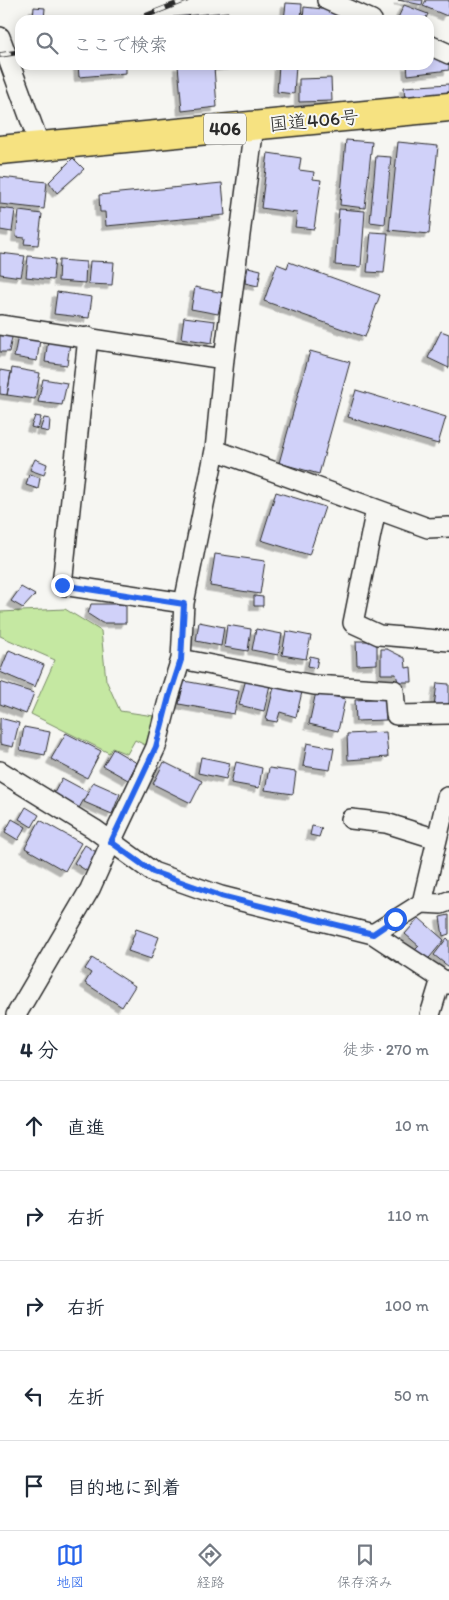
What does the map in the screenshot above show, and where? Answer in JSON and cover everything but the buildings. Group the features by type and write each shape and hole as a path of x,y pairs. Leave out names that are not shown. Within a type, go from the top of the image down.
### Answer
{"highway":[{"name":"国道406号","path":"0,150 449,107"}],"street":[{"path":"327,0 361,15"},
{"path":"0,37 40,146"},
{"path":"434,47 449,54"},
{"path":"16,1015 90,889 156,747 181,660 184,604 215,450 224,359 254,126"},
{"path":"0,325 224,359"},
{"path":"88,337 62,585 184,604"},
{"path":"215,450 428,528 449,527"},
{"path":"376,509 354,623 379,635 449,641"},
{"path":"181,660 314,684 394,690 396,715 449,714"},
{"path":"0,771 94,829 153,872 221,896 373,934 445,982 430,1015"},
{"path":"422,903 437,839 442,796"},
{"path":"351,819 386,823 437,839"},
{"path":"373,934 422,903 441,904 449,901"}],"green space":[{"path":"65,609 101,631 106,680 120,711 154,716 149,747 135,740 127,754 112,748 109,753 31,714 55,660 0,636 0,612"}],"railway":[{"path":"148,15 186,0"},
{"path":"0,55 15,53"}],"route":[{"path":"62,585 184,604 181,660 156,747 111,842 153,872 221,896 373,934 395,919"}]}
